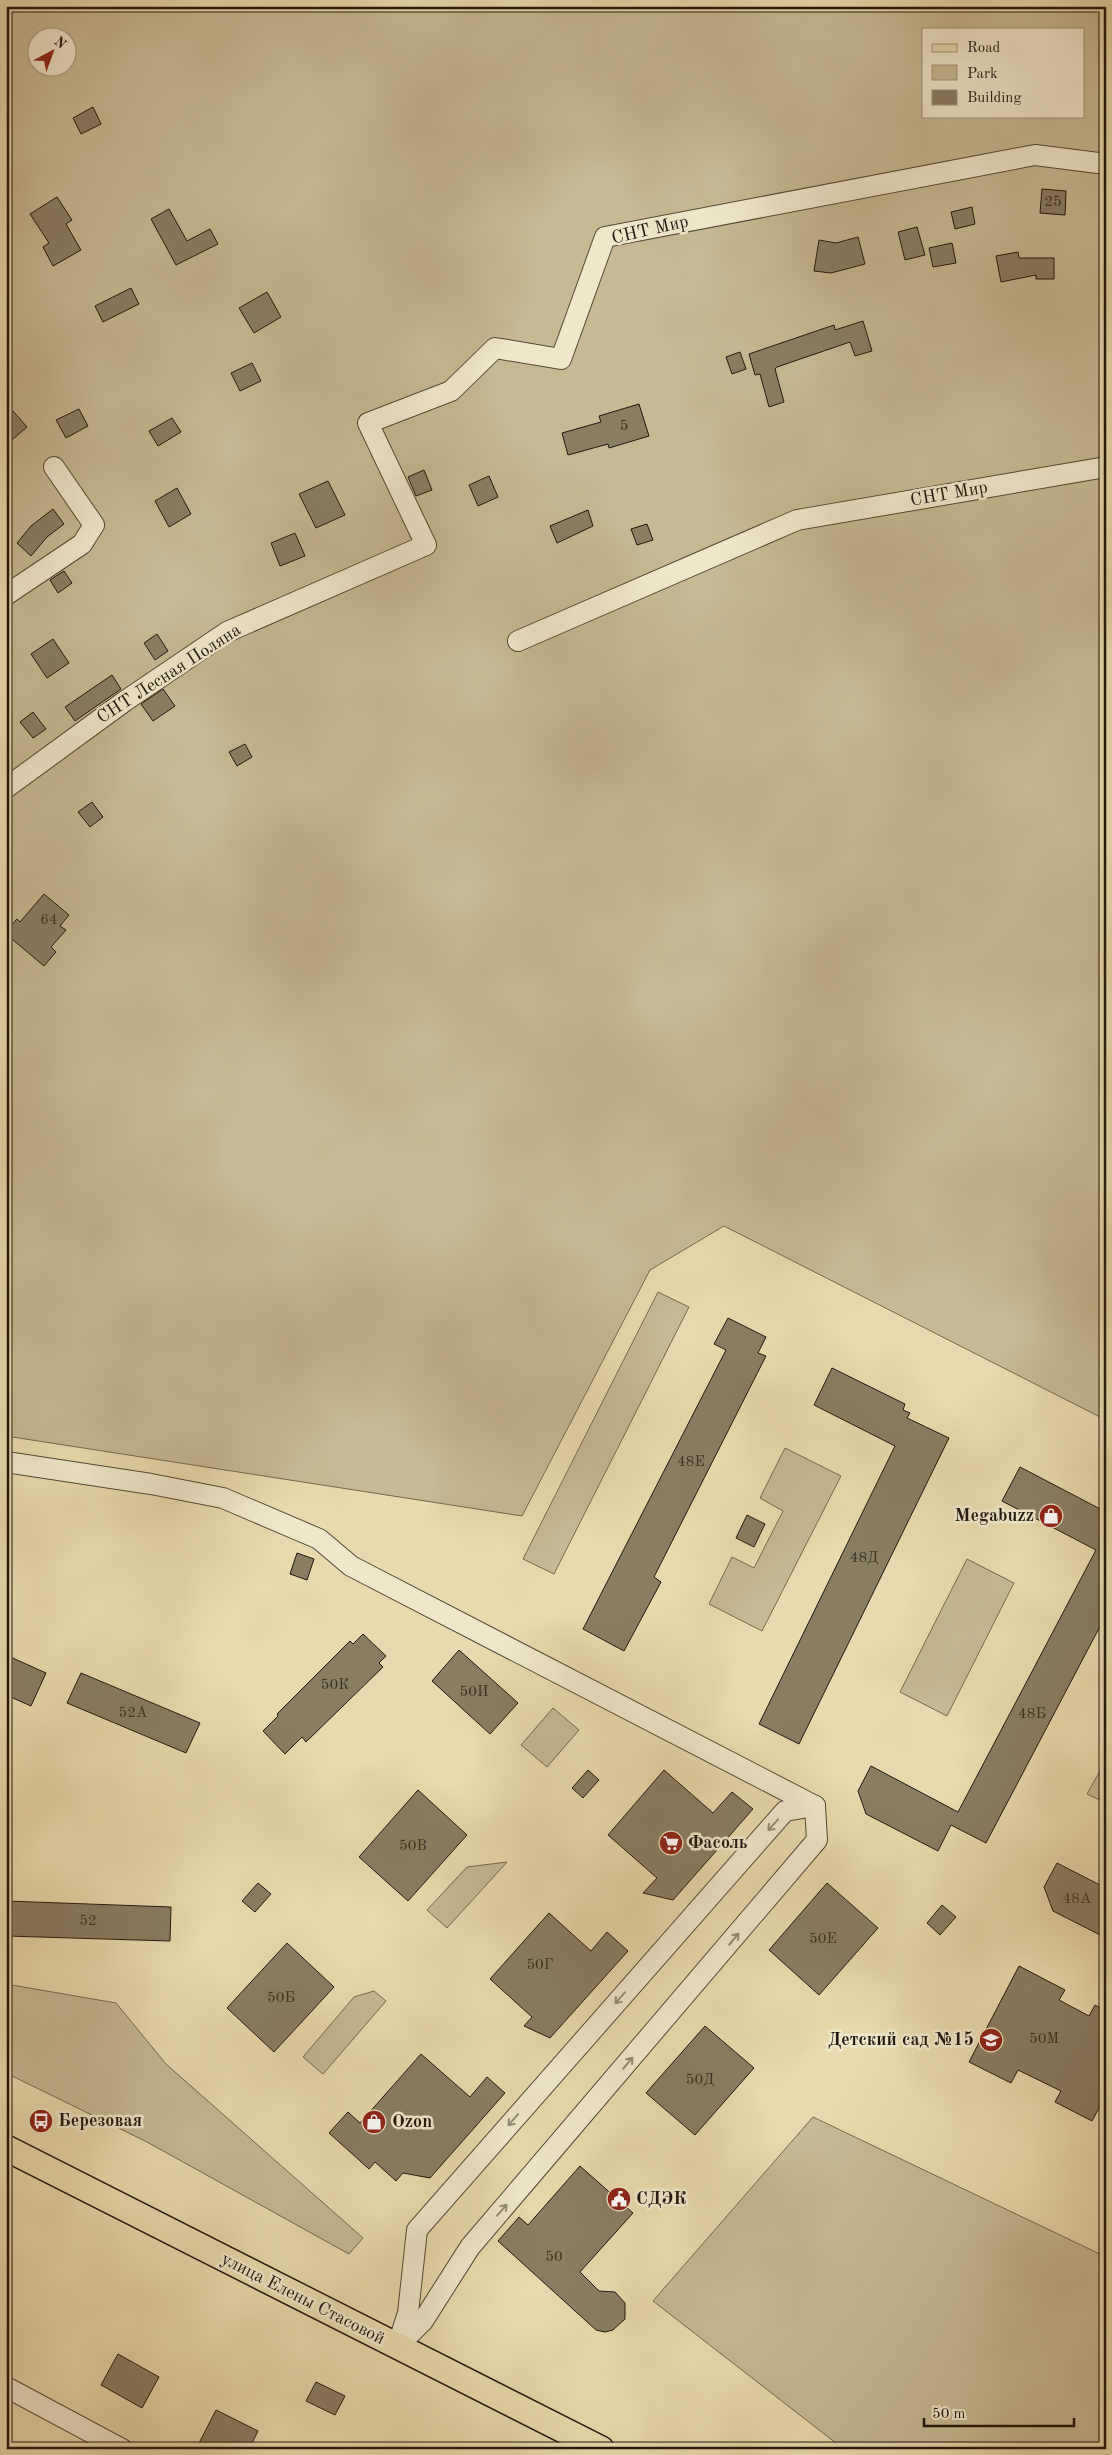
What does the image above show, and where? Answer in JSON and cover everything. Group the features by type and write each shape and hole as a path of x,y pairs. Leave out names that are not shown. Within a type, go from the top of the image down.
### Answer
{"main road":[{"name":"улица Елены Стасовой","path":"6,2148 601,2449"}],"street":[{"name":"СНТ Мир","path":"426,544 368,423 451,391 495,348 561,359 605,237 1035,155 1106,164"},
{"path":"6,595 82,544 94,525 54,467"},
{"name":"СНТ Мир","path":"518,641 797,520 1106,467"},
{"name":"СНТ Лесная Поляна","path":"6,788 125,701 227,632 426,544"},
{"path":"6,1462 151,1484 223,1498 319,1539 351,1566 815,1806"},
{"path":"397,2347 408,2313 417,2230 785,1811 815,1806"},
{"path":"397,2347 423,2322 470,2247 817,1840 815,1806"},
{"path":"6,2387 122,2449"}],"green space":[{"path":"6,6 1106,6 1106,1420 724,1226 650,1270 522,1516 6,1436"},
{"path":"658,1292 689,1307 554,1574 523,1559"},
{"path":"785,1448 841,1476 762,1631 709,1604 732,1557 754,1568 783,1511 760,1498"},
{"path":"967,1559 1014,1583 947,1716 900,1692"},
{"path":"553,1708 579,1730 547,1767 521,1745"},
{"path":"1106,1760 1106,1803 1087,1794"},
{"path":"507,1862 447,1928 427,1910 467,1867"},
{"path":"6,1984 116,2003 166,2064 363,2238 349,2254 147,2142 6,2073"},
{"path":"374,1991 386,2001 323,2074 303,2057 354,1997"},
{"path":"813,2117 1106,2257 1106,2449 841,2447 653,2301"}],"building":[{"path":"93,107 101,124 81,134 73,118"},
{"path":"1042,189 1066,191 1065,215 1040,213"},
{"path":"57,197 72,220 66,224 81,250 53,266 43,247 49,243 30,214"},
{"path":"972,207 975,224 955,229 951,212"},
{"path":"169,209 187,241 210,229 218,244 176,265 151,219"},
{"path":"917,227 925,255 905,260 898,232"},
{"path":"858,237 865,264 831,273 814,271 819,240 836,243"},
{"path":"952,243 956,263 933,267 929,248"},
{"path":"1018,252 1019,258 1054,258 1054,279 1036,279 1036,275 1001,282 996,256"},
{"path":"131,288 139,304 103,322 95,306"},
{"path":"267,292 281,317 254,333 239,308"},
{"path":"863,321 872,351 855,356 850,342 777,367 775,369 784,402 769,407 760,374 755,375 749,354 834,325 835,330"},
{"path":"740,352 746,369 732,374 726,357"},
{"path":"252,363 261,381 240,391 231,373"},
{"path":"6,403 27,427 6,445"},
{"path":"639,404 649,436 609,448 608,444 568,455 562,433 601,422 599,416"},
{"path":"79,409 88,426 66,438 56,420"},
{"path":"172,418 181,432 158,446 149,431"},
{"path":"424,470 432,490 416,496 408,477"},
{"path":"489,476 498,497 478,506 469,485"},
{"path":"328,481 345,515 316,528 299,494"},
{"path":"177,488 191,514 169,527 155,501"},
{"path":"53,509 64,524 47,537 31,556 17,543 31,526"},
{"path":"588,510 593,526 557,543 550,526"},
{"path":"647,524 653,540 637,545 631,529"},
{"path":"295,533 305,556 280,566 271,543"},
{"path":"64,571 72,583 58,593 50,580"},
{"path":"157,634 168,651 155,660 144,643"},
{"path":"53,639 69,663 47,678 31,654"},
{"path":"112,675 121,689 75,721 65,707"},
{"path":"163,689 175,706 153,721 141,704"},
{"path":"33,712 46,729 33,738 20,722"},
{"path":"245,744 252,757 237,766 229,752"},
{"path":"92,802 103,817 90,827 78,812"},
{"path":"44,894 69,915 60,926 66,930 51,947 56,952 44,966 6,934 6,931 17,919 20,922"},
{"path":"728,1318 766,1337 758,1353 766,1356 654,1577 661,1582 624,1651 583,1629 726,1350 714,1344"},
{"path":"832,1368 905,1404 903,1410 910,1413 907,1418 949,1438 799,1744 759,1724 895,1446 814,1405"},
{"path":"1020,1467 1106,1512 1106,1615 986,1843 951,1825 938,1851 866,1814 858,1791 871,1766 958,1812 1096,1550 1002,1501"},
{"path":"747,1515 765,1524 754,1547 736,1538"},
{"path":"297,1553 314,1559 307,1580 290,1574"},
{"path":"363,1634 386,1656 379,1663 383,1667 306,1742 302,1737 285,1754 263,1731 278,1716 277,1714 350,1641 353,1644"},
{"path":"459,1650 518,1703 490,1734 432,1681"},
{"path":"6,1655 46,1673 31,1706 6,1695"},
{"path":"81,1673 200,1723 186,1753 67,1703"},
{"path":"588,1770 599,1780 583,1798 572,1788"},
{"path":"664,1770 713,1813 732,1792 753,1809 673,1900 643,1893 657,1878 608,1835"},
{"path":"418,1790 467,1835 408,1901 359,1857"},
{"path":"1057,1863 1106,1888 1106,1938 1053,1911 1044,1887"},
{"path":"258,1883 271,1894 255,1912 242,1901"},
{"path":"827,1883 878,1928 819,1995 769,1950"},
{"path":"6,1901 171,1907 170,1941 6,1936"},
{"path":"942,1905 956,1917 940,1935 927,1923"},
{"path":"549,1913 591,1951 607,1932 628,1951 550,2038 524,2026 532,2017 490,1979"},
{"path":"287,1943 334,1987 274,2052 227,2008"},
{"path":"1019,1966 1065,1990 1059,2000 1089,2016 1095,2005 1106,2011 1106,2095 1092,2121 1055,2102 1061,2091 1018,2070 1011,2083 969,2062"},
{"path":"705,2026 754,2068 695,2135 646,2093"},
{"path":"421,2054 470,2097 487,2077 505,2093 430,2178 403,2173 396,2181 375,2162 369,2169 329,2133 348,2112 360,2123"},
{"path":"580,2166 633,2213 580,2272 599,2291 615,2292 625,2303 625,2319 613,2330 605,2332 596,2330 498,2241 519,2217 528,2225"},
{"path":"118,2354 159,2377 142,2408 101,2385"},
{"path":"316,2382 345,2396 335,2415 306,2401"},
{"path":"216,2410 258,2431 249,2449 196,2449"}],"place":[{"name":"Megabuzz","path":"1051,1516"},
{"name":"Фасоль","path":"671,1843"},
{"name":"Детский сад №15","path":"991,2040"},
{"name":"Березовая","path":"41,2121"},
{"name":"Ozon","path":"374,2122"},
{"name":"СДЭК","path":"619,2199"}]}
